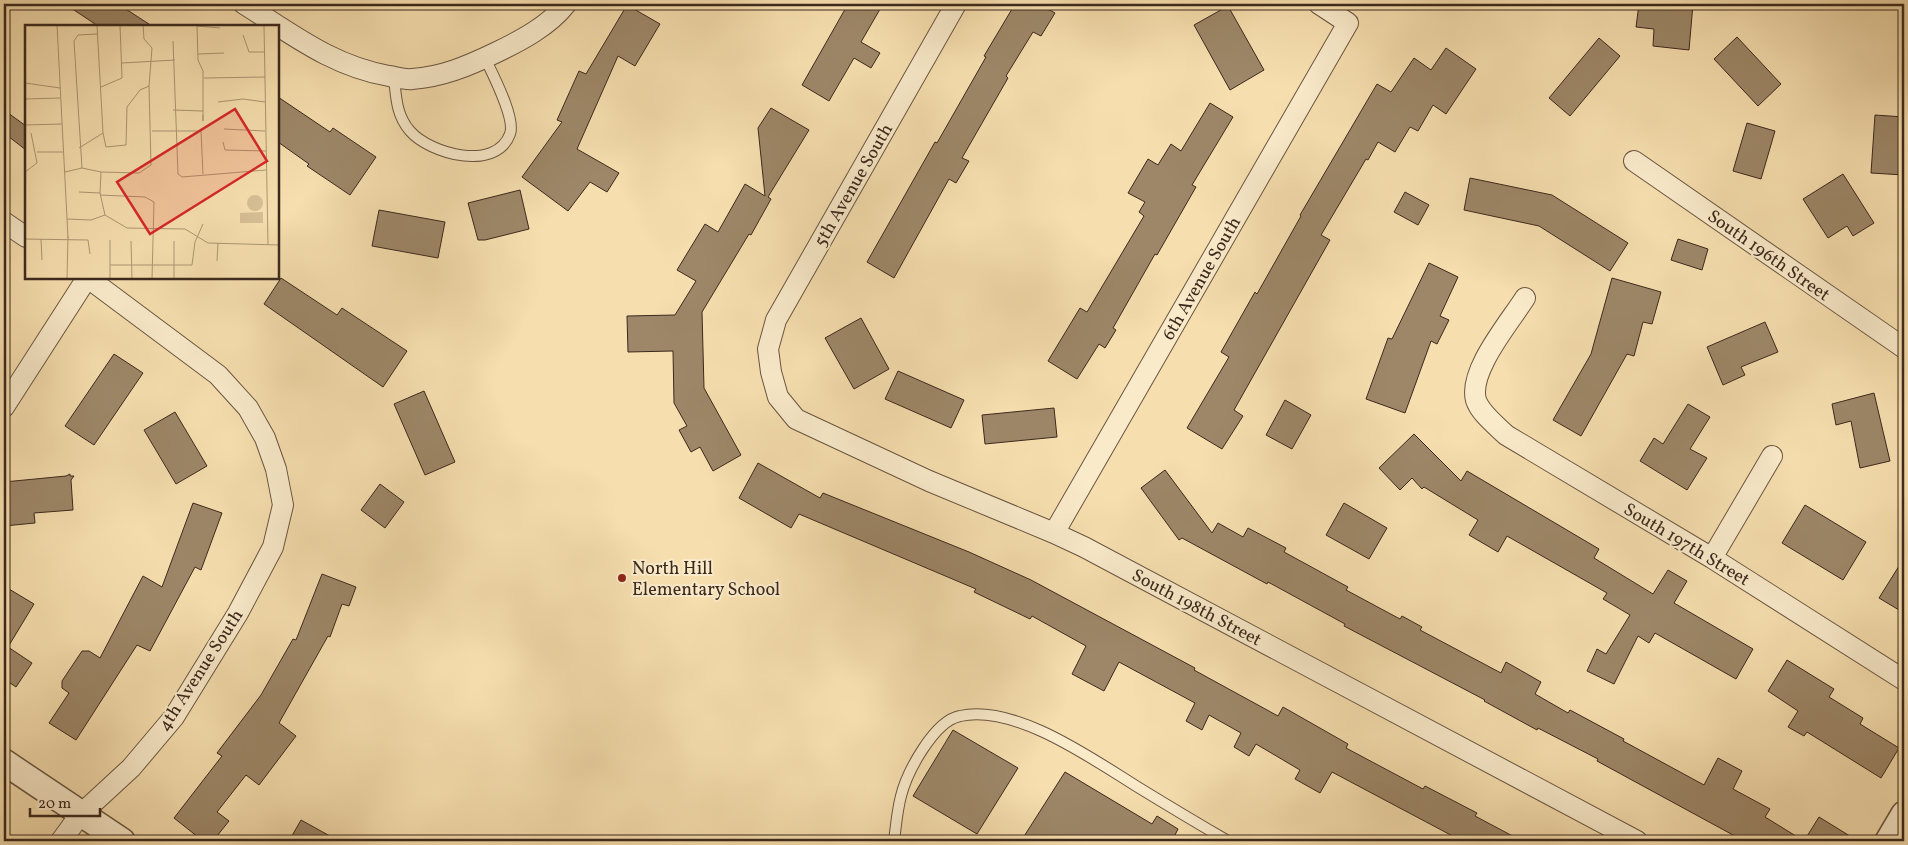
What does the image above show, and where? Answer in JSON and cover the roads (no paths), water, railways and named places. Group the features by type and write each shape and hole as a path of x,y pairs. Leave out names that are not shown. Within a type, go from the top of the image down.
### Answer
{"street":[{"path":"244,4 277,25"},
{"path":"279,26 322,54 366,72 409,80 438,76 468,66 514,44 558,14 566,4"},
{"name":"5th Avenue South","path":"770,372 768,349 776,320 956,4"},
{"name":"6th Avenue South","path":"1054,532 1348,23 1319,4"},
{"name":"South 196th Street","path":"1634,161 1904,348"},
{"path":"4,222 25,236"},
{"path":"4,406 87,279"},
{"name":"4th Avenue South","path":"61,841 80,815 131,768 174,717 238,613 273,547 282,505 276,469 265,438 248,408 218,375 89,279"},
{"name":"South 197th Street","path":"1526,298 1483,361 1477,380 1476,400 1488,418 1506,435 1712,558 1904,680"},
{"name":"South 198th Street","path":"770,372 778,397 796,419 929,481 1054,532 1637,841"},
{"path":"1712,558 1772,456"},
{"path":"4,762 80,815 122,841"},
{"path":"1888,841 1904,814"}],"lane":[{"path":"394,77 397,109 410,131 444,152 466,156 486,155 499,149 510,133 509,115 485,58"},
{"path":"894,841 901,796 913,765 940,727 958,716 984,715 1021,723 1060,739 1228,841"}],"place":[{"name":"North Hill Elementary School","path":"622,578"}]}
